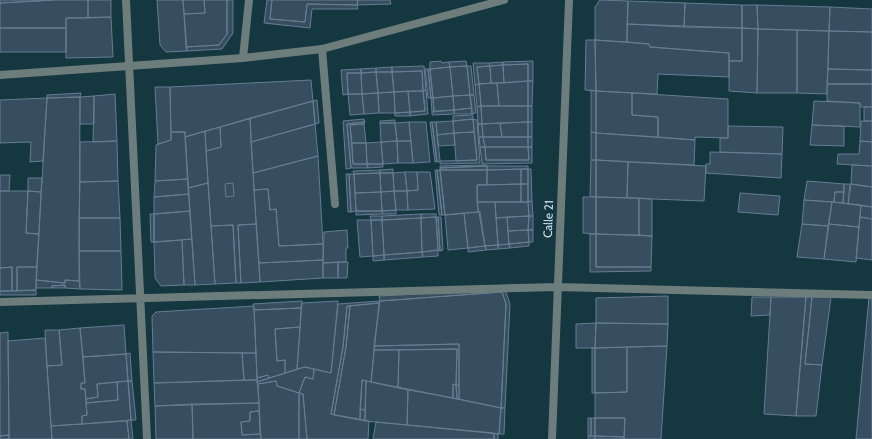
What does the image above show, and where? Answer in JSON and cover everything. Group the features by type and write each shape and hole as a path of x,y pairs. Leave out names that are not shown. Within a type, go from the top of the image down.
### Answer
{"street":[{"path":"126,0 147,439"},
{"path":"243,58 249,0"},
{"path":"0,75 243,58 322,49 504,0"},
{"name":"Calle 21","path":"552,439 557,287 570,0"},
{"path":"322,49 335,204"},
{"path":"0,302 140,297 557,287 872,295"}],"building":[{"path":"0,0 54,0 0,3"},
{"path":"88,0 88,18 66,18 66,28 0,28 0,3"},
{"path":"88,0 111,0 111,17 88,18"},
{"path":"157,0 183,0 187,51 166,52 160,45"},
{"path":"183,0 204,0 205,13 184,14"},
{"path":"204,0 227,0 227,34 219,45 186,47 184,14 205,13"},
{"path":"227,0 233,0 233,33 222,49 187,51 186,47 219,45 227,34"},
{"path":"267,0 272,0 270,19 305,22 307,4 357,5 358,9 312,9 310,28 264,23"},
{"path":"272,0 358,0 357,5 307,4 305,22 270,19"},
{"path":"358,0 390,0 391,4 357,5"},
{"path":"600,0 628,1 627,42 595,40 595,7"},
{"path":"628,1 685,3 684,27 627,24"},
{"path":"685,3 742,5 742,28 684,27"},
{"path":"742,5 757,5 758,29 742,28"},
{"path":"757,5 830,7 829,31 758,29"},
{"path":"830,7 872,9 872,32 829,31"},
{"path":"111,17 113,57 66,58 66,18"},
{"path":"627,24 742,28 742,61 729,61 729,53 650,47 649,44 627,42"},
{"path":"0,28 66,28 66,52 0,52"},
{"path":"742,28 758,29 757,93 729,91 729,61 742,61"},
{"path":"758,29 797,30 797,93 757,93"},
{"path":"797,30 829,31 827,94 797,93"},
{"path":"829,31 872,32 872,70 828,69"},
{"path":"586,40 595,40 596,91 585,90"},
{"path":"595,40 649,44 650,47 729,53 729,77 658,74 657,94 596,91"},
{"path":"441,61 442,63 449,62 450,67 430,69 430,62"},
{"path":"466,61 467,66 450,67 449,62"},
{"path":"533,61 533,81 528,81 528,64 503,65 503,62"},
{"path":"503,62 503,65 490,66 489,63"},
{"path":"473,63 489,63 490,66 477,67 479,84 475,85"},
{"path":"528,64 528,81 504,83 503,65"},
{"path":"503,65 504,83 491,83 490,66"},
{"path":"424,66 426,90 423,91 422,71 392,72 392,67"},
{"path":"467,66 470,95 453,96 450,67"},
{"path":"467,66 471,66 474,95 470,95"},
{"path":"490,66 491,83 479,84 477,67"},
{"path":"392,67 392,72 376,72 376,68"},
{"path":"450,67 453,96 433,98 430,69"},
{"path":"376,68 376,72 361,73 361,69"},
{"path":"361,69 361,73 347,73 348,94 343,95 341,70"},
{"path":"425,69 428,69 431,98 428,98"},
{"path":"428,69 430,69 433,98 431,98"},
{"path":"828,69 872,70 872,84 827,84"},
{"path":"422,71 423,91 394,92 392,72"},
{"path":"376,72 392,72 394,92 378,93"},
{"path":"376,72 378,93 362,94 361,73"},
{"path":"347,73 361,73 362,94 348,94"},
{"path":"311,80 313,101 185,137 185,132 171,132 170,87"},
{"path":"528,81 533,81 532,106 528,106"},
{"path":"528,81 528,106 499,106 497,83"},
{"path":"497,83 499,106 481,106 479,84"},
{"path":"479,84 481,106 477,107 475,85"},
{"path":"827,84 872,84 872,107 861,107 860,103 827,101"},
{"path":"155,87 170,87 171,140 158,144"},
{"path":"426,90 428,114 410,116 410,112 425,111 423,91"},
{"path":"591,90 596,91 596,133 591,132"},
{"path":"408,91 423,91 425,111 410,112"},
{"path":"408,91 410,112 395,113 394,92"},
{"path":"596,91 632,93 632,115 658,117 658,137 596,133"},
{"path":"394,92 395,113 379,113 378,93"},
{"path":"81,93 80,97 47,98 47,95"},
{"path":"378,93 379,113 364,114 362,94"},
{"path":"632,93 728,99 728,138 695,137 695,140 658,137 658,117 632,115"},
{"path":"115,94 117,141 93,142 94,96"},
{"path":"348,94 362,94 364,114 350,115"},
{"path":"470,95 474,95 476,113 472,114"},
{"path":"470,95 472,108 454,110 453,96"},
{"path":"94,96 94,124 80,124 80,97"},
{"path":"453,96 454,110 434,111 433,98"},
{"path":"80,97 79,281 65,280 65,283 36,280 47,98"},
{"path":"47,98 43,161 30,162 31,142 0,143 0,100"},
{"path":"431,98 433,98 434,111 432,112"},
{"path":"317,100 319,123 315,124 313,101"},
{"path":"313,101 315,124 251,142 250,118"},
{"path":"814,101 860,103 860,127 812,125"},
{"path":"481,106 482,124 478,124 477,107"},
{"path":"481,106 528,106 528,122 482,124"},
{"path":"528,106 532,106 532,122 528,122"},
{"path":"864,107 872,107 872,121 864,121"},
{"path":"472,108 472,114 454,114 454,110"},
{"path":"454,110 454,114 432,115 432,112"},
{"path":"410,112 410,116 395,116 395,113"},
{"path":"473,115 473,119 453,121 453,116"},
{"path":"250,118 256,224 238,225 241,283 236,283 233,225 211,226 206,151 221,147 220,127"},
{"path":"364,119 365,122 347,124 351,168 346,169 343,121"},
{"path":"473,119 474,132 454,133 453,121"},
{"path":"473,119 477,120 480,163 440,164 440,161 477,160"},
{"path":"395,120 395,123 380,123 380,121"},
{"path":"453,121 454,133 437,135 436,122"},
{"path":"861,121 872,121 872,142 860,141"},
{"path":"365,122 364,124 350,125 353,164 367,164 368,168 351,168 347,124"},
{"path":"409,122 426,122 430,162 413,163"},
{"path":"409,122 411,141 397,141 395,123"},
{"path":"430,122 432,122 437,162 435,162"},
{"path":"432,122 436,122 440,161 437,162"},
{"path":"528,122 528,137 502,137 500,123"},
{"path":"528,122 532,122 532,137 528,137"},
{"path":"380,123 395,123 397,141 381,142"},
{"path":"500,123 502,137 483,137 482,124"},
{"path":"315,124 318,156 253,173 251,142"},
{"path":"364,124 366,143 352,143 350,125"},
{"path":"478,124 482,124 483,137 479,137"},
{"path":"812,125 844,126 844,146 810,145"},
{"path":"728,126 783,127 782,154 720,152 720,138 728,138"},
{"path":"220,127 221,147 206,151 205,131"},
{"path":"205,131 208,183 188,188 185,137"},
{"path":"171,132 185,132 188,179 155,181 156,145 171,140"},
{"path":"474,132 477,160 456,161 454,133"},
{"path":"591,132 596,133 596,160 591,160"},
{"path":"454,133 455,145 438,146 437,135"},
{"path":"596,133 695,140 694,165 596,160"},
{"path":"479,137 483,137 485,147 480,147"},
{"path":"483,137 528,137 528,147 485,147"},
{"path":"528,137 532,137 532,147 528,147"},
{"path":"117,141 118,181 80,182 80,142"},
{"path":"397,141 411,141 413,163 398,163"},
{"path":"397,141 398,163 383,164 381,142"},
{"path":"860,141 872,142 872,166 837,164 838,154 859,154"},
{"path":"381,142 383,164 367,164 366,143"},
{"path":"352,143 366,143 367,164 353,164"},
{"path":"480,147 485,147 486,160 529,160 528,147 532,147 532,163 482,164"},
{"path":"485,147 528,147 529,160 486,160"},
{"path":"710,152 782,154 781,178 706,173 706,164 710,164"},
{"path":"318,156 323,244 279,246 276,209 270,210 268,189 254,190 253,173"},
{"path":"591,160 596,160 596,197 590,196"},
{"path":"596,160 628,162 627,198 596,197"},
{"path":"628,162 706,166 704,201 627,198"},
{"path":"367,164 383,164 383,167 368,168"},
{"path":"852,165 872,166 872,187 851,184"},
{"path":"440,166 487,166 440,168"},
{"path":"487,166 528,166 528,169 487,170"},
{"path":"487,166 487,170 440,170 440,168"},
{"path":"393,169 393,173 380,173 380,170"},
{"path":"521,169 521,184 487,185 487,170"},
{"path":"521,169 528,169 528,184 521,184"},
{"path":"528,169 531,169 532,201 528,202"},
{"path":"380,170 380,173 354,174 353,171"},
{"path":"435,170 437,170 442,215 439,215"},
{"path":"437,170 440,170 445,215 442,215"},
{"path":"440,170 487,170 487,185 477,185 478,212 445,215"},
{"path":"405,172 417,172 418,190 407,191"},
{"path":"405,172 407,191 394,191 393,173"},
{"path":"417,172 430,172 435,209 408,210 407,191 418,190"},
{"path":"380,173 381,192 355,193 354,174"},
{"path":"380,173 393,173 394,191 381,192"},
{"path":"346,174 349,174 351,212 348,212"},
{"path":"349,174 354,174 356,211 351,212"},
{"path":"0,175 10,175 9,191 0,191"},
{"path":"28,178 42,178 41,192 28,191"},
{"path":"188,179 189,194 154,197 155,181"},
{"path":"118,181 120,218 79,218 80,182"},
{"path":"807,181 844,184 844,192 835,192 834,202 804,200"},
{"path":"208,183 215,284 195,285 188,188"},
{"path":"233,183 234,196 226,197 225,184"},
{"path":"521,184 528,184 528,202 521,202"},
{"path":"521,184 521,202 477,202 477,185"},
{"path":"844,184 850,184 848,204 843,203"},
{"path":"851,184 872,187 872,207 848,204"},
{"path":"268,189 270,210 276,209 279,246 323,244 323,260 259,263 254,190"},
{"path":"0,191 28,191 26,233 39,234 37,267 17,267 17,291 12,291 12,267 0,268"},
{"path":"28,191 41,192 39,234 26,233"},
{"path":"394,191 407,191 408,210 396,210"},
{"path":"394,191 396,210 382,211 381,192"},
{"path":"381,192 382,211 356,211 355,193"},
{"path":"835,192 844,192 843,203 834,202"},
{"path":"740,193 780,196 778,215 738,212"},
{"path":"189,194 190,211 154,214 154,197"},
{"path":"583,197 596,197 596,234 583,233"},
{"path":"596,197 639,198 639,235 596,234"},
{"path":"639,198 652,199 652,236 639,235"},
{"path":"804,200 832,202 828,226 802,224"},
{"path":"532,201 533,216 529,216 528,202"},
{"path":"477,202 495,202 498,245 485,246"},
{"path":"495,202 528,202 529,216 496,218"},
{"path":"832,202 861,205 859,227 829,224"},
{"path":"861,205 872,207 872,219 860,217"},
{"path":"396,210 396,214 383,214 382,211"},
{"path":"190,211 192,239 154,242 154,214"},
{"path":"356,211 382,211 383,214 356,215"},
{"path":"480,212 485,246 468,248 464,213"},
{"path":"464,213 468,248 448,250 445,215"},
{"path":"150,214 154,214 154,242 151,242"},
{"path":"421,214 436,214 436,217 421,218"},
{"path":"421,214 421,218 382,220 382,216"},
{"path":"370,216 382,216 382,220 371,220"},
{"path":"529,216 533,216 533,230 528,230"},
{"path":"529,216 528,230 508,231 507,217"},
{"path":"436,217 438,250 422,252 421,218"},
{"path":"436,217 438,217 440,251 438,250"},
{"path":"438,217 441,217 443,250 440,251"},
{"path":"507,217 509,244 498,245 496,218"},
{"path":"860,217 872,219 872,260 856,258"},
{"path":"79,218 120,218 121,251 79,251"},
{"path":"421,218 422,252 384,255 382,220"},
{"path":"357,220 371,220 373,256 360,257"},
{"path":"371,220 382,220 384,255 373,256"},
{"path":"256,224 260,282 241,283 238,225"},
{"path":"802,224 828,226 824,259 797,257"},
{"path":"829,224 859,227 856,262 824,259"},
{"path":"233,225 236,283 215,284 211,226"},
{"path":"347,230 348,248 346,248 346,262 323,263 324,232"},
{"path":"528,230 533,230 533,242 529,242"},
{"path":"528,230 529,242 509,244 508,231"},
{"path":"590,234 596,234 596,267 651,267 651,271 590,272"},
{"path":"596,234 652,236 651,267 596,267"},
{"path":"192,239 195,285 184,285 182,240"},
{"path":"182,240 184,285 161,286 155,278 154,242"},
{"path":"529,242 529,246 510,248 509,244"},
{"path":"509,244 510,248 498,249 498,245"},
{"path":"498,245 498,249 486,250 485,246"},
{"path":"485,246 486,250 468,252 468,248"},
{"path":"438,250 438,256 423,257 422,252"},
{"path":"79,251 121,251 122,290 80,289"},
{"path":"422,252 423,257 384,260 384,255"},
{"path":"384,255 384,260 373,261 373,256"},
{"path":"323,260 323,278 260,282 259,263"},
{"path":"338,262 338,278 323,278 323,263"},
{"path":"338,262 348,262 347,278 338,278"},
{"path":"12,267 12,291 0,291 0,268"},
{"path":"17,267 37,267 36,290 17,291"},
{"path":"36,280 65,283 65,280 79,281 80,289 65,288 65,285 52,286 52,288 36,288"},
{"path":"65,285 65,288 52,288 52,286"},
{"path":"505,289 510,304 505,408 501,408 506,304 502,292 380,301 379,296"},
{"path":"36,290 36,295 0,295 0,291"},
{"path":"502,292 506,304 501,408 459,399 459,344 374,346 380,301"},
{"path":"668,296 668,324 596,323 596,298"},
{"path":"752,297 771,297 770,315 751,316"},
{"path":"771,297 806,297 796,416 764,414"},
{"path":"806,297 812,297 805,364 822,365 816,416 796,416"},
{"path":"812,297 831,297 822,365 805,364"},
{"path":"869,297 872,297 872,439 856,439"},
{"path":"302,301 301,308 254,310 253,304"},
{"path":"338,301 331,373 305,367 297,369 302,303"},
{"path":"380,301 379,303 347,306 343,347 331,414 369,421 368,439 307,439 303,394 299,393 305,377 313,379 314,369 331,373 338,304"},
{"path":"379,303 371,382 362,380 360,420 334,415 346,347 350,306"},
{"path":"254,306 256,353 153,352 152,316 156,312"},
{"path":"347,306 350,306 346,347 334,415 331,414 343,347"},
{"path":"301,308 300,327 275,329 277,361 285,360 285,373 269,378 268,375 257,378 254,310"},
{"path":"596,323 668,324 667,346 595,348"},
{"path":"596,323 595,348 576,348 576,324"},
{"path":"124,325 126,354 83,357 80,328"},
{"path":"300,327 297,369 285,373 285,360 277,361 275,329"},
{"path":"80,328 85,383 81,383 81,389 85,389 87,415 82,416 82,424 51,426 47,366 62,365 59,330"},
{"path":"45,330 59,330 62,365 47,366"},
{"path":"8,332 9,435 0,436 0,333"},
{"path":"45,338 52,439 9,439 8,341"},
{"path":"459,344 459,385 456,385 457,349 374,350 374,346"},
{"path":"667,346 661,439 624,439 625,418 595,418 595,393 627,392 627,347"},
{"path":"627,347 627,392 595,393 595,348"},
{"path":"592,348 595,348 595,393 592,393"},
{"path":"457,349 456,385 453,384 453,398 398,388 399,350"},
{"path":"374,350 399,350 398,388 371,382"},
{"path":"153,352 242,353 244,380 154,383"},
{"path":"130,353 132,381 128,381 126,354"},
{"path":"242,353 256,353 257,380 244,380"},
{"path":"126,354 128,381 97,384 98,397 86,399 85,389 81,389 81,383 85,383 83,357"},
{"path":"305,367 314,369 313,379 305,377 299,393 277,386 276,381 258,384 257,382"},
{"path":"268,375 269,378 257,382 257,378"},
{"path":"257,380 259,403 155,406 154,383"},
{"path":"362,380 366,381 365,410 360,409"},
{"path":"128,381 131,420 82,424 82,416 87,415 86,403 118,400 117,382"},
{"path":"128,381 132,381 136,420 131,420"},
{"path":"276,381 277,386 299,393 299,439 261,439 258,384"},
{"path":"366,381 408,389 407,425 365,421"},
{"path":"117,382 118,400 86,403 86,399 98,397 97,384"},
{"path":"453,384 456,385 457,399 453,398"},
{"path":"456,385 459,385 459,399 457,399"},
{"path":"408,389 501,408 499,434 407,425"},
{"path":"299,393 303,394 307,439 299,439"},
{"path":"259,403 259,411 250,412 250,421 241,422 242,435 260,434 261,439 193,439 192,404"},
{"path":"192,404 193,439 156,439 155,406"},
{"path":"501,408 505,408 504,434 499,434"},
{"path":"360,409 365,410 365,421 360,420"},
{"path":"259,411 260,434 242,435 241,422 250,421 250,412"},
{"path":"588,418 591,418 591,436 588,436"},
{"path":"591,418 595,418 595,436 591,436"},
{"path":"595,418 625,418 624,437 595,436"},
{"path":"131,420 133,439 129,439 127,421"},
{"path":"127,421 129,439 52,439 51,426"},
{"path":"376,422 494,433 494,439 373,439"},
{"path":"494,433 498,434 498,439 494,439"},
{"path":"9,435 9,439 0,439 0,436"},
{"path":"588,436 595,436 595,439 588,439"},
{"path":"595,436 624,437 624,439 595,439"}]}
